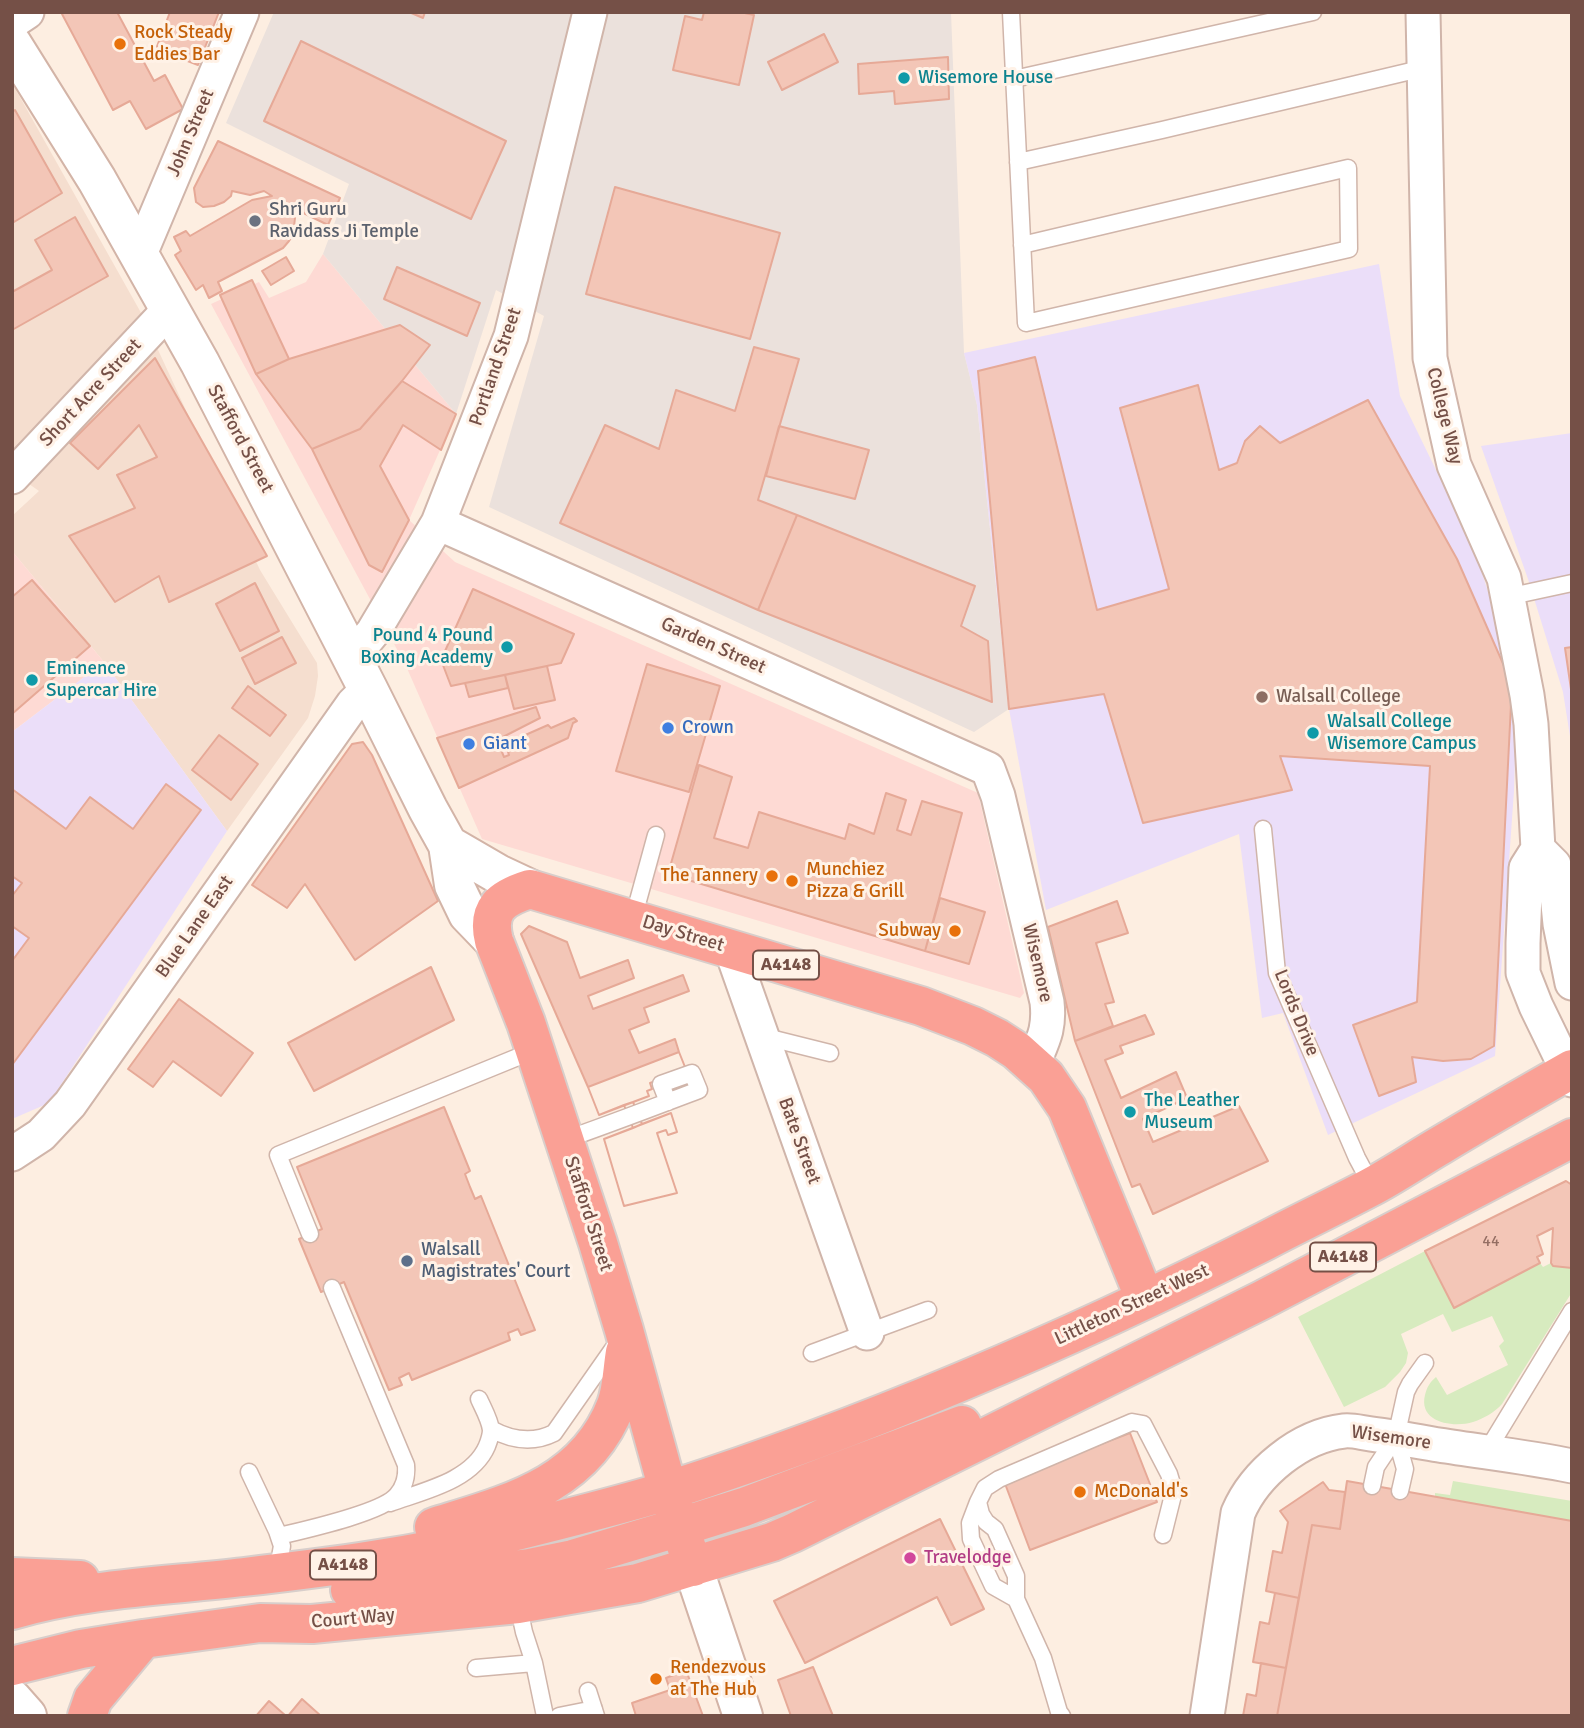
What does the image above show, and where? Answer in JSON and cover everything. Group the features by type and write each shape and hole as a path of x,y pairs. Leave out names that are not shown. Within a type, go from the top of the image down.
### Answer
{"highway":[{"name":"Day Street","path":"530,888 921,1006 997,1038 1033,1064"},
{"path":"490,921 500,904 530,888"},
{"name":"Stafford Street","path":"490,921 564,1140 693,1567"},
{"name":"A4148","path":"1033,1064 1067,1108 1145,1299"},
{"name":"Littleton Street West","path":"668,1490 815,1439 919,1399 1077,1331 1212,1268 1372,1186 1485,1118 1570,1074"},
{"name":"A4148","path":"693,1567 793,1533 1262,1300 1572,1138"},
{"path":"1112,1373 1145,1299"},
{"path":"360,1562 392,1540 519,1499 542,1489 564,1474 591,1448 617,1404 625,1336"},
{"path":"12,1577 170,1583 225,1596 279,1597 529,1568 573,1559 744,1507 967,1423 1000,1430"},
{"name":"A4148","path":"12,1610 40,1602 170,1583 293,1572 435,1550 668,1490"},
{"name":"Court Way","path":"12,1666 81,1649 260,1623 312,1624 518,1604 621,1587 693,1567"},
{"path":"87,1716 93,1699 143,1639"}],"main road":[{"name":"Stafford Street","path":"18,67 97,180 170,309 244,447 428,809 457,860 454,885 468,914 490,921"},
{"path":"457,860 530,888"},
{"path":"693,1567 743,1716"},
{"path":"12,1699 26,1716"}],"street":[{"path":"12,22 27,12"},
{"name":"John Street","path":"139,254 242,12"},
{"name":"Portland Street","path":"351,655 373,632 438,523 511,335 590,12"},
{"name":"College Way","path":"1423,12 1430,358 1454,465 1504,578 1527,695 1538,815 1538,849 1525,868 1523,973 1536,1006 1570,1074"},
{"name":"Short Acre Street","path":"12,477 170,309"},
{"name":"Garden Street","path":"438,523 988,769"},
{"name":"Blue Lane East","path":"12,1154 41,1135 70,1104 353,704 368,689"},
{"name":"Wisemore","path":"988,769 998,796 1047,1002 1049,1019 1033,1064"},
{"path":"1538,849 1554,865 1560,924 1572,983"},
{"name":"Bate Street","path":"731,948 867,1333"},
{"name":"Wisemore","path":"1207,1716 1238,1513 1247,1496 1275,1463 1316,1439 1347,1431 1572,1466"}],"lane":[{"path":"1011,12 1022,245 1026,323 1349,249 1348,168 1022,245"},
{"path":"1014,79 1313,12"},
{"path":"1018,162 1424,68"},
{"path":"1507,597 1572,583"},
{"name":"Lords Drive","path":"1263,829 1277,973 1357,1158 1372,1186"},
{"path":"633,919 656,835"},
{"path":"762,1036 830,1053"},
{"path":"310,1234 278,1155 535,1050"},
{"path":"564,1140 668,1102"},
{"path":"332,1287 406,1465 408,1476 402,1488 396,1497 381,1506"},
{"path":"812,1353 928,1310"},
{"path":"1493,1441 1572,1311"},
{"path":"491,1429 521,1440 545,1438 554,1433 625,1336"},
{"path":"1372,1486 1376,1467 1396,1437 1406,1392 1425,1363"},
{"path":"279,1536 381,1506 452,1480 469,1469 481,1458 490,1438 491,1429 479,1399"},
{"path":"1016,1599 993,1586 971,1539 970,1522 985,1488 999,1479 1132,1422 1143,1423 1169,1474 1174,1491 1163,1535"},
{"path":"1396,1437 1405,1469 1400,1492"},
{"path":"249,1472 282,1546 280,1557 267,1574"},
{"path":"978,1502 981,1514 995,1529 1016,1576 1016,1599 1043,1658 1062,1716"},
{"path":"518,1604 545,1716"},
{"path":"476,1668 534,1663"},
{"path":"559,1716 595,1712 587,1691"}],"shaded area":[{"path":"274,12 951,12 964,353 977,405 1009,709 974,732 489,507 544,316 496,290 456,414 323,254 349,184 226,123"},
{"path":"12,83 140,311 260,570 317,663 315,696 308,718 227,831 104,662 12,551 12,516 39,491 12,472"},
{"path":"323,254 456,414 409,520 455,562 978,793 1024,993 1020,998 482,839 406,666 211,304 259,282 269,298 306,282"},
{"name":"Walsall College","path":"1379,264 1400,396 1475,550 1517,685 1514,791 1495,1056 1328,1135 1283,1013 1262,1018 1239,834 1046,910 1009,709 977,405 964,353"},
{"path":"1572,433 1572,749 1563,692 1528,579 1481,446"},
{"name":"Eminence Supercar Hire","path":"12,551 104,662 12,732"},
{"path":"104,662 227,831 49,1103 12,1119 12,732"}],"green space":[{"path":"1425,1251 1454,1308 1540,1263 1543,1267 1551,1263 1554,1266 1572,1268 1572,1292 1502,1404 1489,1415 1473,1422 1456,1424 1439,1421 1427,1412 1425,1395 1436,1377 1447,1395 1508,1365 1499,1346 1504,1341 1492,1316 1452,1332 1443,1314 1401,1334 1408,1353 1400,1372 1385,1387 1344,1407 1298,1317"},
{"path":"1453,1481 1572,1501 1572,1521 1435,1497 1435,1493 1450,1495"}],"building":[{"path":"117,12 154,81 165,75 183,109 146,129 130,101 113,110 62,14"},
{"path":"170,12 219,12 198,65 156,49"},
{"path":"409,12 425,12 423,18"},
{"path":"704,12 740,12 754,15 739,85 673,70 685,16 702,20"},
{"path":"824,34 838,62 782,90 768,62"},
{"path":"301,41 506,141 471,219 264,121"},
{"name":"Wisemore House","path":"948,57 949,99 895,104 894,91 859,94 858,64"},
{"path":"15,110 62,193 14,222 12,112"},
{"name":"Shri Guru Ravidass Ji Temple","path":"218,141 340,198 328,225 287,205 295,218 293,235 289,241 283,248 218,282 222,291 209,298 203,285 196,290 175,255 181,251 174,237 186,231 190,236 252,200 272,196 264,191 250,195 232,191 231,196 224,202 214,206 203,207 196,202 194,188"},
{"path":"615,187 780,233 750,339 586,294"},
{"path":"75,217 108,276 12,330 12,292 52,270 35,240"},
{"path":"286,257 294,271 271,285 262,271"},
{"path":"397,267 480,303 467,336 384,299"},
{"path":"252,280 289,359 256,374 220,295"},
{"path":"400,325 430,345 360,429 312,449 256,374 289,359"},
{"path":"754,347 799,359 758,500 797,515 758,610 560,523 605,425 659,449 676,390 735,411"},
{"name":"Walsall College Wisemore Campus","path":"1035,357 1097,610 1169,589 1120,408 1198,385 1219,470 1237,463 1245,441 1260,426 1280,443 1368,400 1457,559 1512,684 1494,1046 1471,1059 1443,1061 1412,1057 1416,1082 1379,1096 1353,1025 1417,1002 1430,766 1280,756 1292,790 1143,823 1104,694 1009,709 978,371"},
{"path":"155,358 267,556 169,602 159,576 115,602 69,536 135,508 117,475 157,457 139,425 98,469 70,443"},
{"path":"402,381 456,414 441,450 403,425 380,466 409,520 382,572 369,565 312,449 360,429"},
{"path":"779,426 869,450 855,499 766,476"},
{"path":"797,515 975,586 961,626 988,641 992,702 758,610"},
{"name":"Eminence Supercar Hire","path":"32,580 90,646 12,714 12,597"},
{"path":"255,583 279,631 240,651 216,604"},
{"name":"Pound 4 Pound Boxing Academy","path":"473,589 574,634 561,663 451,686 441,660"},
{"path":"282,637 296,663 255,684 242,658"},
{"path":"1572,647 1572,696 1565,648"},
{"name":"Crown","path":"647,664 720,686 689,792 616,771"},
{"path":"547,666 555,700 514,709 505,675"},
{"path":"505,675 508,688 469,697 465,683"},
{"path":"248,686 286,715 270,736 232,708"},
{"name":"Giant","path":"536,707 540,718 497,740 504,757 517,748 514,740 548,725 551,728 574,718 577,721 573,723 568,738 459,788 437,738"},
{"path":"219,735 258,764 231,800 192,770"},
{"path":"363,742 372,755 438,901 355,960 305,884 287,908 252,885 352,744"},
{"path":"699,765 732,777 714,838 748,848 759,812 845,839 849,824 874,834 886,793 906,800 897,830 911,835 922,801 962,813 925,951 668,874"},
{"path":"166,784 201,810 12,1065 12,961 29,938 12,926 12,896 22,883 12,876 12,789 66,829 90,797 133,829"},
{"name":"Subway","path":"940,898 985,912 969,964 925,951"},
{"path":"1117,901 1128,933 1096,943 1114,1002 1105,1004 1113,1026 1075,1041 1048,927"},
{"path":"529,926 567,942 580,978 628,960 634,978 588,996 593,1009 683,975 689,991 644,1008 649,1022 629,1030 639,1053 675,1039 679,1052 588,1087 521,934"},
{"path":"431,967 454,1020 314,1091 288,1043"},
{"path":"179,999 253,1053 221,1096 173,1061 153,1087 128,1069"},
{"name":"The Leather Museum","path":"1145,1015 1154,1034 1120,1046 1123,1053 1105,1060 1121,1098 1176,1072 1187,1098 1143,1119 1153,1142 1239,1106 1268,1161 1153,1214 1140,1184 1132,1187 1075,1041"},
{"path":"679,1052 685,1067 650,1083 652,1089 647,1091 649,1096 633,1102 642,1124 671,1113 677,1132 668,1135 666,1130 657,1133 677,1193 624,1206 604,1139 633,1128 624,1105 599,1115 588,1087"},
{"path":"679,1052 685,1067 650,1083 652,1089 647,1091 649,1096 599,1115 588,1087"},
{"path":"633,1102 642,1124 633,1128 624,1105"},
{"name":"Walsall Magistrates' Court","path":"444,1107 470,1171 465,1174 470,1187 475,1199 481,1196 535,1330 521,1335 518,1329 508,1333 510,1340 412,1380 409,1373 399,1378 402,1385 389,1390 344,1282 321,1292 299,1239 322,1229 297,1167"},
{"path":"671,1113 677,1132 668,1135 666,1130 657,1133 677,1193 624,1206 604,1139"},
{"path":"1566,1181 1572,1185 1572,1268 1553,1266 1551,1263 1553,1228 1537,1236 1543,1254 1537,1257 1540,1263 1454,1308 1425,1251"},
{"name":"McDonald's","path":"1130,1433 1157,1502 1030,1550 1004,1481"},
{"path":"1347,1481 1572,1521 1572,1716 1277,1716 1312,1525 1340,1529"},
{"path":"1323,1482 1329,1490 1345,1492 1340,1529 1312,1525 1299,1598 1266,1591 1273,1551 1282,1553 1288,1522 1280,1511"},
{"name":"Travelodge","path":"940,1519 984,1609 951,1625 937,1597 805,1663 774,1601"},
{"path":"1275,1593 1299,1598 1286,1668 1253,1662 1260,1622 1269,1624"},
{"path":"1261,1663 1286,1668 1277,1716 1243,1716 1247,1694 1256,1696"},
{"path":"813,1667 833,1716 791,1716 778,1680"},
{"path":"686,1670 703,1716 636,1716 632,1703 670,1690 666,1678"},
{"path":"302,1699 321,1716 288,1716"},
{"path":"269,1701 286,1716 256,1716"}],"place":[{"name":"Rock Steady Eddies Bar","path":"120,44"},
{"name":"Wisemore House","path":"904,78"},
{"name":"Shri Guru Ravidass Ji Temple","path":"255,221"},
{"name":"Pound 4 Pound Boxing Academy","path":"507,647"},
{"name":"Eminence Supercar Hire","path":"32,680"},
{"name":"Walsall College","path":"1262,697"},
{"name":"Crown","path":"668,728"},
{"name":"Walsall College Wisemore Campus","path":"1313,733"},
{"name":"Giant","path":"469,744"},
{"name":"The Tannery","path":"772,876"},
{"name":"Munchiez Pizza & Grill","path":"792,881"},
{"name":"Subway","path":"955,931"},
{"name":"The Leather Museum","path":"1130,1112"},
{"name":"Walsall Magistrates' Court","path":"407,1261"},
{"name":"McDonald's","path":"1080,1492"},
{"name":"Travelodge","path":"910,1558"},
{"name":"Rendezvous at The Hub","path":"656,1679"}]}
